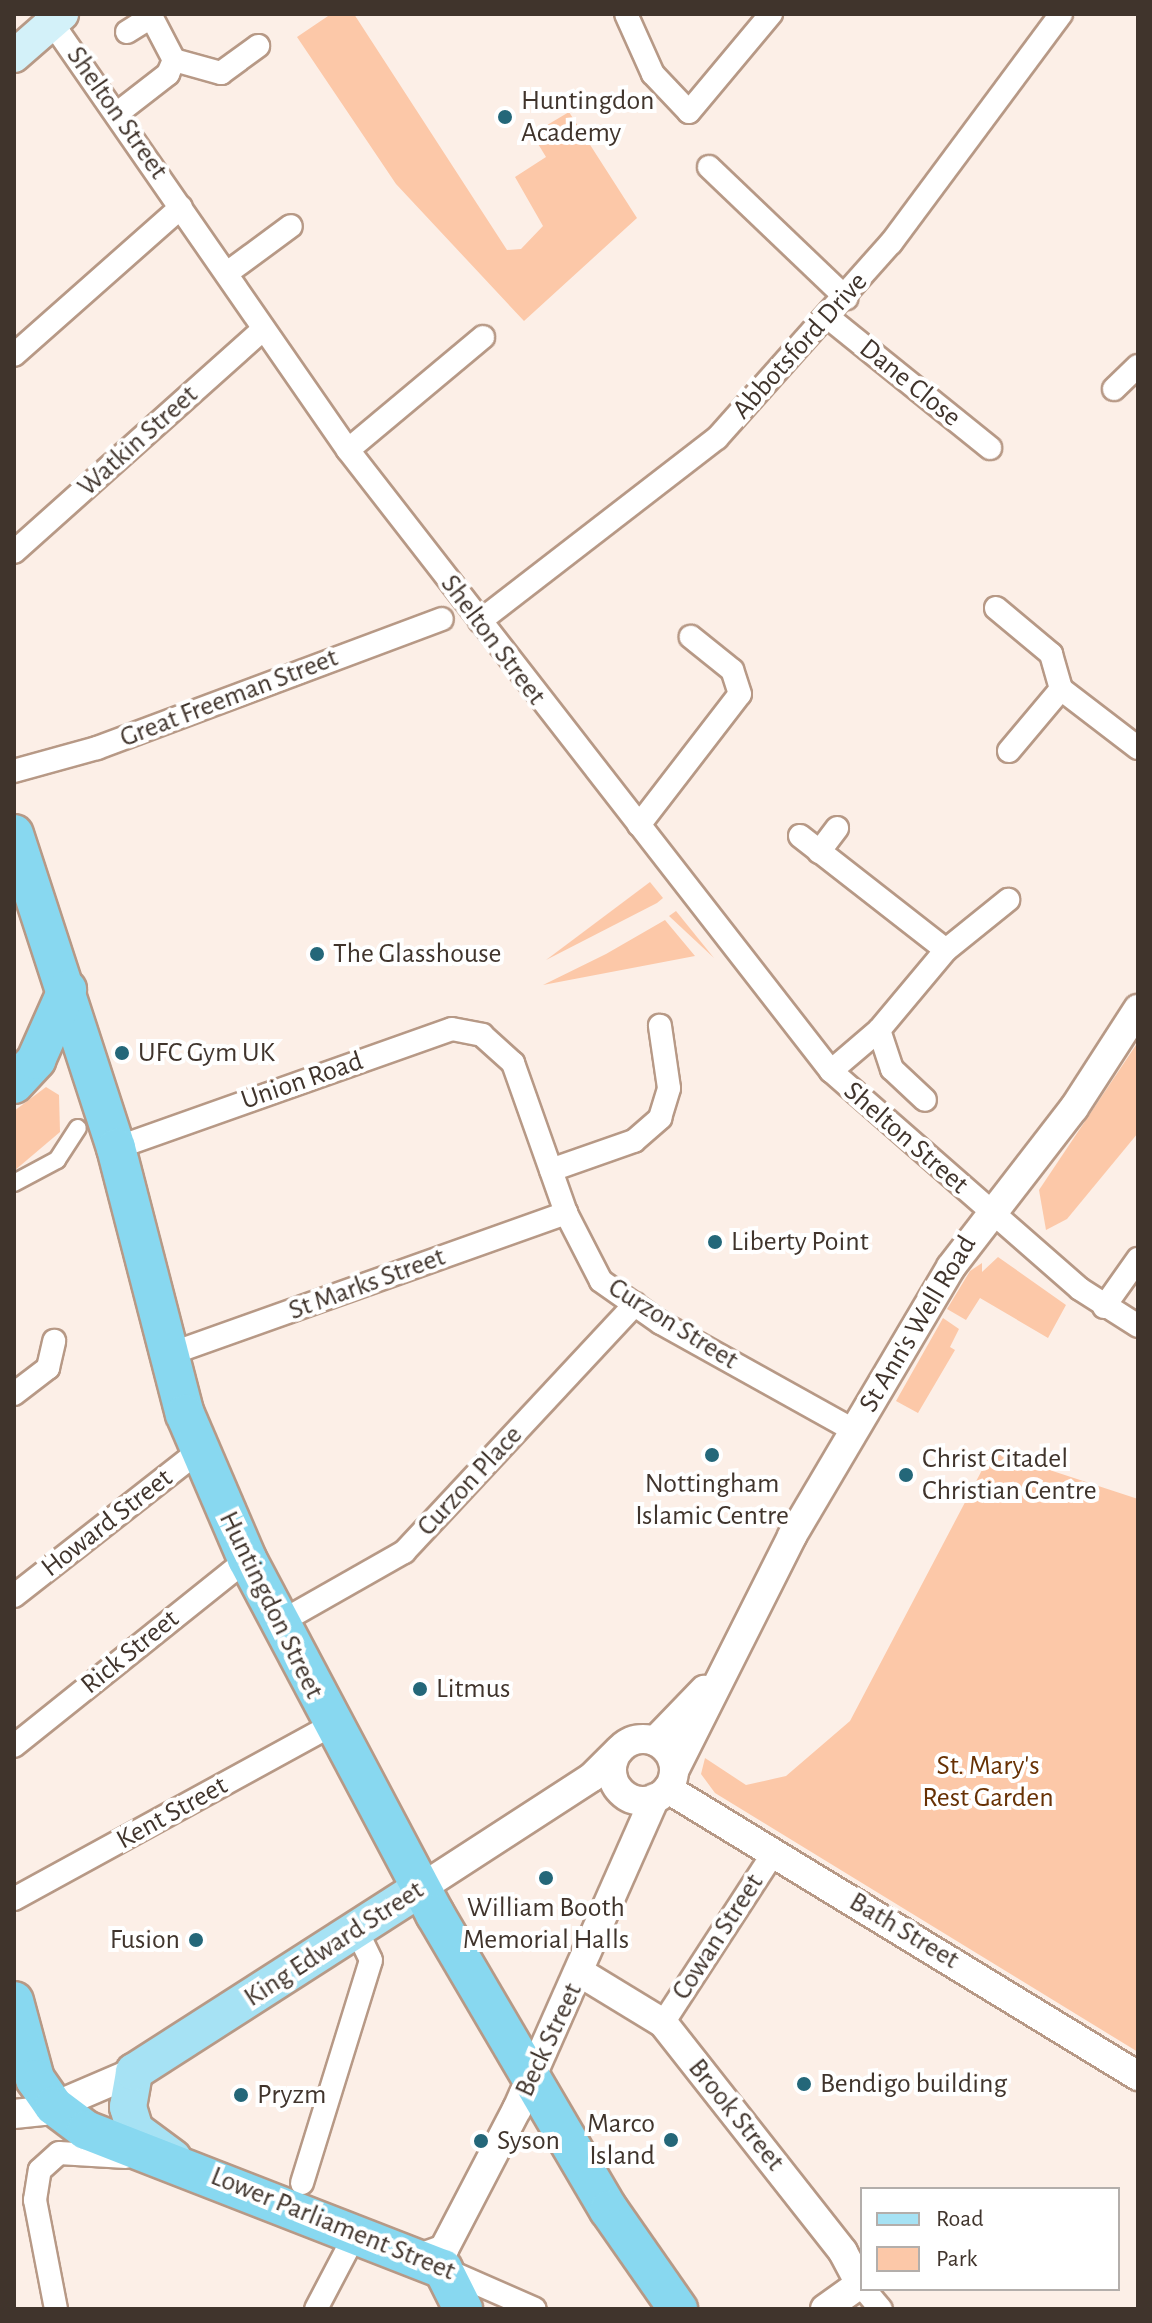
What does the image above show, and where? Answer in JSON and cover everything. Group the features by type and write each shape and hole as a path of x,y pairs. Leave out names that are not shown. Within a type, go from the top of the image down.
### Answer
{"highway":[{"name":"Huntingdon Street","path":"14,834 116,1148 167,1355 199,1451 247,1559 330,1726 529,2077 678,2309"},
{"path":"14,1084 36,1060 67,990"},
{"path":"14,2001 21,2081 54,2106"},
{"name":"Lower Parliament Street","path":"54,2106 86,2130 174,2159 357,2231 430,2264"},
{"path":"430,2264 463,2309"}],"main road":[{"path":"14,56 54,17"},
{"name":"King Edward Street","path":"134,2072 421,1888"},
{"path":"134,2072 128,2107 135,2130 174,2159"}],"street":[{"path":"626,14 671,99 689,112 703,100 771,14"},
{"name":"Abbotsford Drive","path":"480,621 675,471 829,318 1061,14"},
{"path":"127,32 151,15 174,60 221,73 258,46"},
{"name":"Shelton Street","path":"54,17 348,450 831,1071 989,1211 1104,1307 1138,1326"},
{"path":"119,112 168,74 174,60"},
{"path":"709,167 846,298"},
{"path":"14,355 181,207"},
{"path":"227,273 291,226"},
{"name":"Dane Close","path":"829,318 964,437 990,448"},
{"name":"Watkin Street","path":"14,552 263,329"},
{"path":"348,450 483,337"},
{"path":"1114,389 1138,366"},
{"path":"996,608 1051,654 1061,689 1138,748"},
{"name":"Great Freeman Street","path":"14,771 97,748 442,619"},
{"path":"639,825 740,694 732,670 691,637"},
{"path":"1009,751 1061,689"},
{"path":"819,852 837,828"},
{"path":"800,836 946,950"},
{"path":"831,1071 879,1030 946,950 1008,900"},
{"name":"St Ann's Well Road","path":"666,1786 689,1753 727,1658 853,1430 989,1211 1074,1108 1138,1009"},
{"path":"551,1170 634,1141 660,1118 669,1088 660,1026"},
{"name":"Union Road","path":"116,1148 452,1029 490,1039"},
{"path":"879,1030 892,1069 925,1100"},
{"name":"Curzon Street","path":"490,1039 513,1063 566,1213 593,1270 635,1304 853,1430"},
{"path":"14,1183 57,1160 78,1128"},
{"name":"St Marks Street","path":"167,1355 566,1213"},
{"path":"1104,1307 1138,1259"},
{"name":"Curzon Place","path":"279,1623 404,1552 635,1304"},
{"path":"14,1394 48,1368 54,1341"},
{"name":"Howard Street","path":"14,1596 199,1451"},
{"name":"Rick Street","path":"14,1746 247,1559"},
{"name":"St Ann's Well Road","path":"655,1741 683,1718 727,1658"},
{"name":"Kent Street","path":"14,1899 330,1726"},
{"path":"636,1740 655,1741 669,1753 666,1786 634,1799 618,1787 612,1768 619,1750 636,1740"},
{"name":"King Edward Street","path":"421,1888 592,1777 619,1750"},
{"name":"Bath Street","path":"666,1786 1138,2076"},
{"name":"Beck Street","path":"430,2264 444,2249 581,1973 666,1786"},
{"name":"Cowan Street","path":"663,2023 774,1852"},
{"path":"302,2183 371,1960 356,1929"},
{"name":"Brook Street","path":"581,1973 663,2023 843,2252 860,2282"},
{"path":"14,2114 54,2106 134,2072"},
{"name":"Lower Parliament Street","path":"56,2309 35,2200 40,2170 62,2153 174,2159"},
{"path":"316,2309 357,2231"},
{"name":"Lower Parliament Street","path":"430,2264 535,2309"},
{"path":"825,2309 860,2287"},
{"name":"Brook Street","path":"866,2291 881,2309"}],"green space":[{"path":"331,14 354,14 507,250 521,249 543,226 515,177 546,157 532,134 569,112 637,218 524,321 396,184 297,37"},
{"path":"650,882 663,898 657,903 546,960"},
{"path":"676,911 714,958 669,916"},
{"path":"665,920 695,956 543,985 606,954"},
{"path":"1138,1042 1138,1133 1067,1219 1046,1230 1039,1190"},
{"path":"46,1087 59,1095 60,1132 14,1171 14,1111"},
{"path":"998,1257 1066,1305 1048,1338 980,1298 966,1320 947,1309 970,1271 982,1263 982,1272"},
{"path":"943,1318 959,1329 950,1347 955,1350 918,1413 896,1401"},
{"name":"St. Mary's Rest Garden","path":"992,1451 1138,1499 1138,2052 715,1793 701,1774 705,1758 746,1785 786,1776 850,1721"}],"place":[{"name":"Huntingdon Academy","path":"505,117"},
{"name":"The Glasshouse","path":"317,954"},
{"name":"UFC Gym UK","path":"122,1053"},
{"name":"Liberty Point","path":"715,1242"},
{"name":"Nottingham Islamic Centre","path":"712,1455"},
{"name":"Christ Citadel Christian Centre","path":"906,1475"},
{"name":"Litmus","path":"420,1689"},
{"name":"William Booth Memorial Halls","path":"546,1878"},
{"name":"Fusion","path":"196,1940"},
{"name":"Bendigo building","path":"804,2084"},
{"name":"Pryzm","path":"241,2095"},
{"name":"Marco Island","path":"671,2140"},
{"name":"Syson","path":"481,2141"}]}
